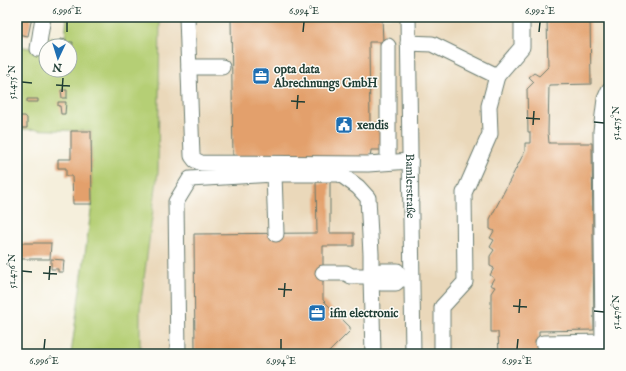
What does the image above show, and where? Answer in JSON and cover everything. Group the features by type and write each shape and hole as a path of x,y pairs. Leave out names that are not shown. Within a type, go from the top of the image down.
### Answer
{"street":[{"path":"40,38 43,17"},
{"path":"187,17 192,156 195,160 201,163 368,164 410,161"},
{"name":"Bamlerstraße","path":"408,17 410,161 406,279 413,354"},
{"path":"442,354 442,307 465,282 464,193 490,134 489,106 497,76 522,47 522,17"},
{"path":"408,43 432,44 497,76"},
{"path":"388,46 388,162"},
{"path":"189,68 222,67"},
{"path":"543,343 606,342 601,130 605,99 609,90"},
{"path":"274,174 276,234"},
{"path":"178,354 176,202 190,179 274,174 340,174 358,187 368,198 372,254 371,276 374,354"},
{"path":"323,273 346,273 351,276 371,276 380,283 396,283 406,279"}],"shaded area":[{"path":"160,17 609,17 609,354 140,354 140,309 158,172"}],"green space":[{"path":"67,17 160,17 158,172 140,309 140,354 71,354 92,204 91,131 17,129 17,46 38,49 38,78 78,78 78,38 46,38 65,37"}],"building":[{"path":"17,17 32,17 28,36 17,34"},
{"path":"231,17 382,17 383,42 369,42 370,123 384,123 383,150 371,150 370,159 233,160"},
{"path":"547,17 590,17 591,84 549,85 548,132 549,143 592,143 594,330 539,331 539,354 499,354 498,332 491,332 491,293 495,287 490,285 494,278 490,275 494,268 490,266 490,256 494,250 490,247 494,240 490,238 494,231 490,229 490,219 525,151 525,143 530,143 530,132 528,132 527,89 534,82 529,77 534,73 539,76 548,67"},
{"path":"61,90 67,90 67,98 62,98"},
{"path":"27,99 38,99 38,102 27,102"},
{"path":"58,102 66,102 65,114 61,114"},
{"path":"17,116 25,116 27,118 27,128 17,128"},
{"path":"71,131 91,131 92,204 73,204 72,176 66,176 66,168 58,168 58,159 71,159"},
{"path":"316,182 330,182 330,233 354,233 354,246 323,246 323,300 350,327 350,331 327,354 195,354 194,234 317,233"},
{"path":"17,243 51,243 50,259 17,259"},
{"path":"51,259 64,260 63,272 58,272 58,269 51,269"}],"place":[{"name":"opta data Abrechnungs GmbH","path":"261,76"},
{"name":"xendis","path":"344,125"},
{"name":"ifm electronic","path":"317,313"}]}
